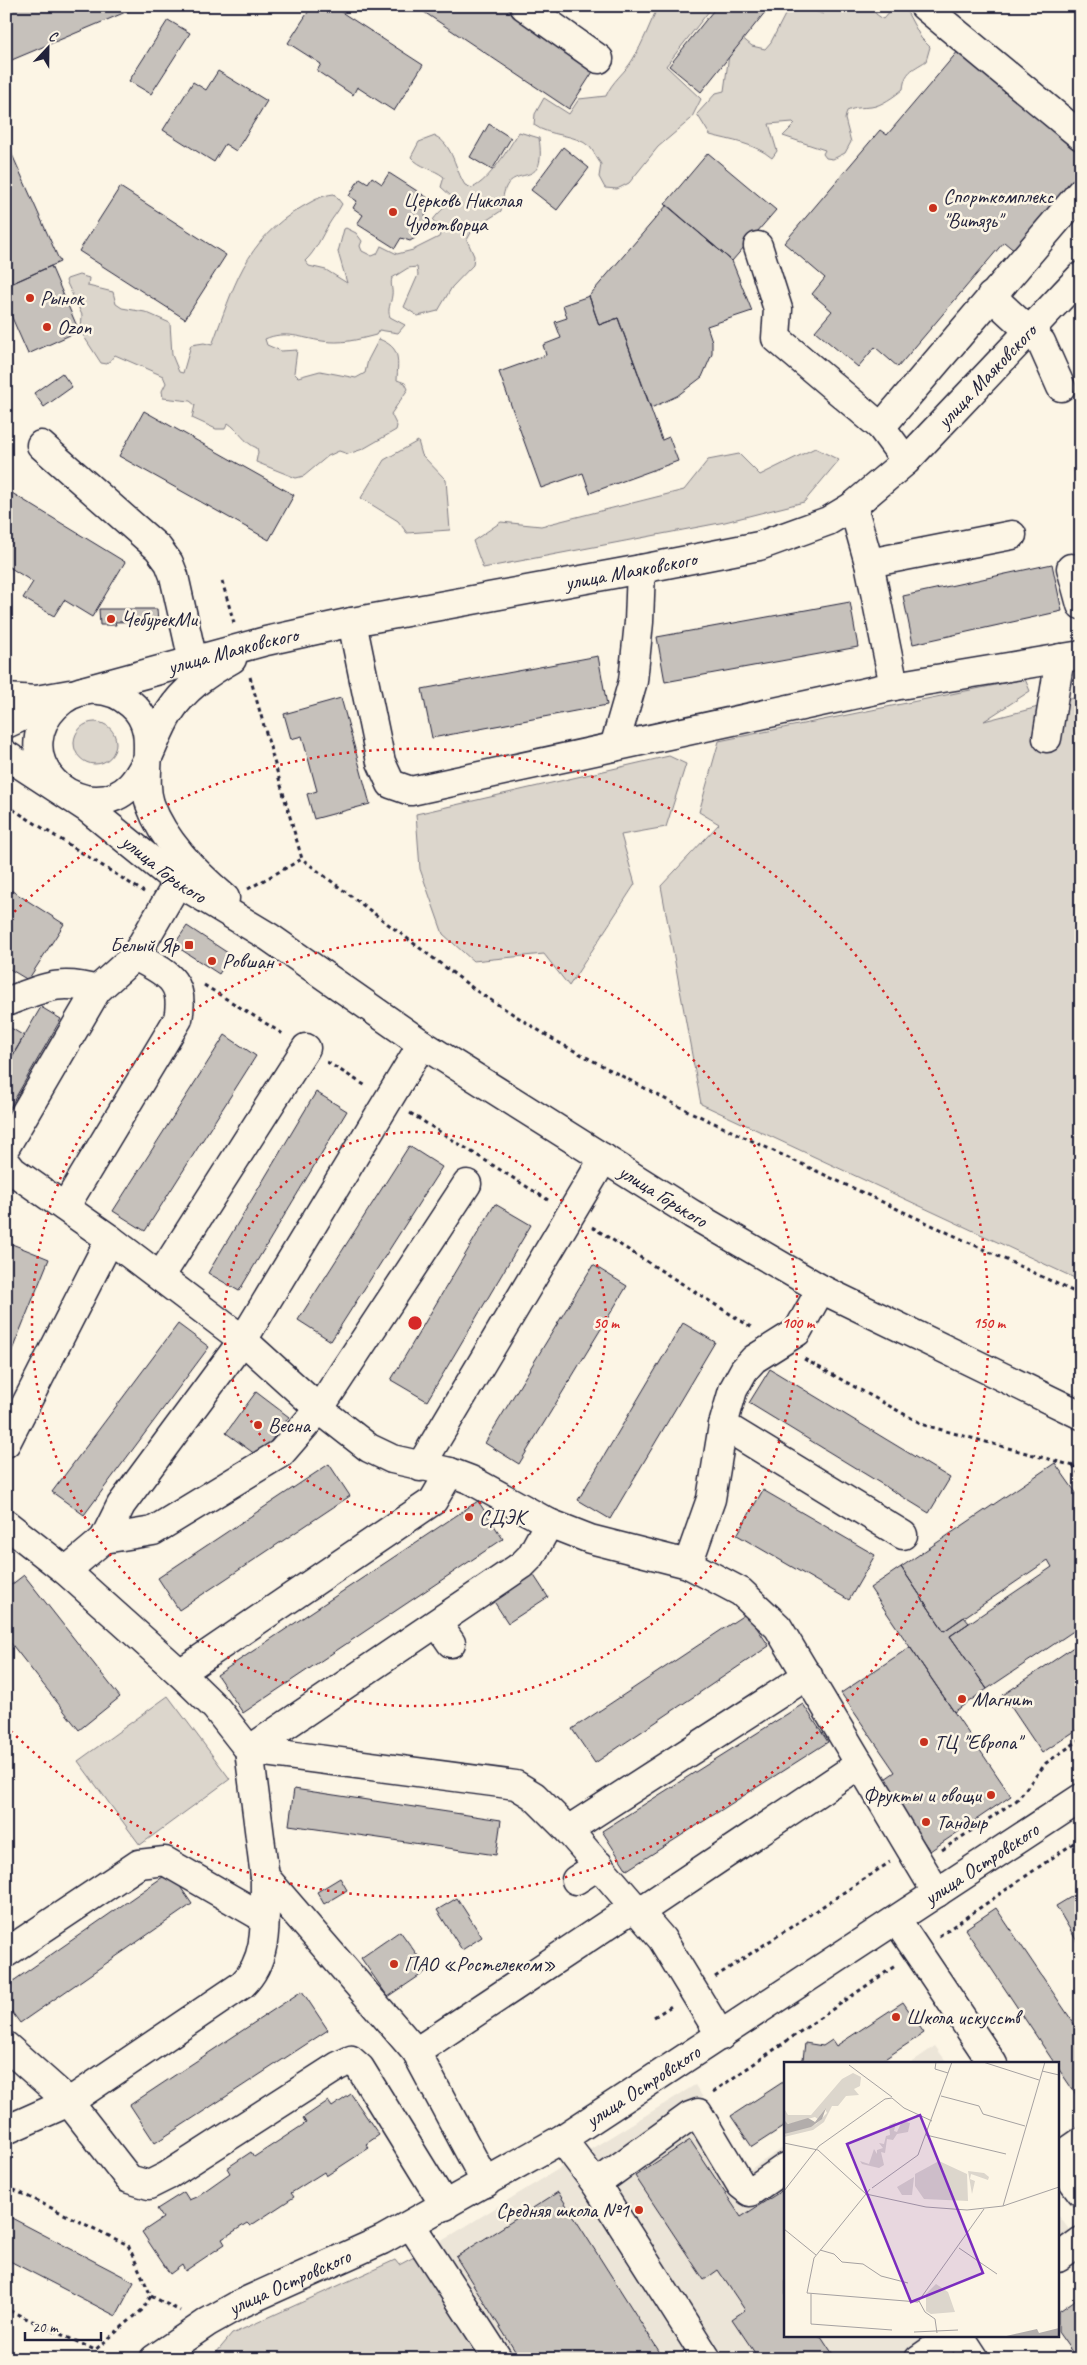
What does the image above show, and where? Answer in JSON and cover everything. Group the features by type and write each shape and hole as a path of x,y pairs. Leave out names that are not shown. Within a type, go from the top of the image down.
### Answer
{"street":[{"path":"524,6 599,59"},
{"path":"924,6 1081,136"},
{"path":"881,427 1081,192"},
{"path":"758,246 778,309 776,338 881,427 906,461"},
{"name":"улица Маяковского","path":"74,694 193,661 352,622 641,570 759,546 828,521 853,506 906,461 1030,331 1077,288"},
{"path":"991,296 1041,342 1061,387"},
{"path":"40,445 158,548 169,562 193,661"},
{"path":"853,506 869,563 894,686"},
{"path":"869,563 1012,535"},
{"path":"1071,568 1081,605"},
{"path":"614,748 633,681 639,622 641,570"},
{"path":"352,622 381,762 391,784 411,791 894,686 1070,656 1048,738"},
{"path":"6,755 74,796 97,800 119,794 137,779 162,725 185,692 220,666 250,648"},
{"path":"6,698 36,700 108,691 127,700 135,708 146,726 148,758"},
{"path":"6,724 74,694"},
{"path":"64,791 45,770 41,761 39,741 43,723 48,714 74,694"},
{"name":"улица Горького","path":"148,758 146,789 150,804 162,828 185,858 214,889 269,937"},
{"path":"6,771 64,791"},
{"name":"улица Горького","path":"64,791 178,882 269,937 422,1044 692,1214 821,1289 1081,1414"},
{"path":"6,1146 97,990 135,956 178,882"},
{"path":"65,1207 178,1019 180,1008 176,986 171,977 135,956"},
{"path":"6,1002 48,986 78,985 97,990"},
{"path":"66,1571 104,1539 121,1505 243,1340 422,1044"},
{"path":"160,1277 306,1048"},
{"path":"420,1467 572,1215 604,1158"},
{"path":"6,1162 12,1171 110,1239 243,1340 319,1409 369,1448 392,1459 420,1467 450,1472 471,1480 549,1523 590,1539 688,1564 740,1592 778,1628 808,1675 937,1893"},
{"path":"104,1539 153,1531 281,1453 319,1409 467,1184"},
{"path":"6,1443 110,1239"},
{"path":"688,1564 711,1499 723,1425 733,1390 744,1370 754,1359 797,1332 821,1289"},
{"path":"723,1425 904,1535"},
{"path":"180,1673 433,1501 450,1472"},
{"path":"249,1750 444,1634 531,1556 549,1523"},
{"path":"6,1524 66,1571 180,1673 216,1708 249,1750 265,1877 262,1955 252,1976 242,1985 69,2102 6,2130"},
{"path":"568,1830 808,1675"},
{"path":"249,1750 516,1785 534,1796 568,1830 662,1939 721,2036"},
{"path":"416,2052 860,1764"},
{"name":"улица Островского","path":"154,2359 183,2337 240,2304 382,2240 562,2139 897,1921 1081,1798"},
{"path":"6,1953 139,1864 165,1861 264,1918"},
{"path":"576,1880 599,1865"},
{"path":"265,1877 416,2052 486,2183"},
{"path":"897,1921 992,2062"},
{"path":"6,2046 69,2102 129,2179 150,2185 338,2066 351,2060 360,2068 445,2206"},
{"path":"596,2184 690,2116 698,2113 741,2185 750,2192 784,2169"},
{"path":"562,2139 596,2184 707,2359"},
{"path":"1060,2158 1081,2142"},
{"path":"1060,2163 1081,2192"},
{"path":"411,2225 498,2359"},
{"path":"1060,2257 1081,2241"},
{"path":"919,2359 949,2338"},
{"path":"961,2338 975,2359"}],"path":[{"path":"222,580 250,648 302,859 478,992 554,1040 682,1108 1081,1295"},
{"path":"6,805 165,906"},
{"path":"248,889 302,859"},
{"path":"199,981 779,1345 924,1425 1081,1468"},
{"path":"1071,1465 1081,1476"},
{"path":"654,2017 899,1856 930,1857 1017,1800 1046,1763 1081,1739"},
{"path":"6,2186 128,2245 152,2296 142,2310 95,2350 6,2309"}],"shaded area":[{"path":"658,6 713,6 666,66 701,99 691,119 658,147 629,183 617,189 605,188 599,177 601,164 590,147 577,139 540,129 534,125 535,114 544,98 569,114 579,99 606,96 637,53"},
{"path":"826,6 872,6 876,14 883,19 892,9 898,8 907,12 921,38 930,47 926,61 907,75 903,89 896,95 879,105 847,111 845,119 851,142 845,153 833,159 826,158 823,154 825,150 783,136 795,124 793,122 769,124 777,151 772,158 750,146 710,135 697,114 716,93 724,91 730,47 741,37 752,46 765,49 771,42 787,11 808,9 823,14"},
{"path":"519,132 539,138 539,164 535,171 511,181 505,189 501,211 473,229 467,240 474,256 473,265 452,287 438,311 418,316 404,307 418,275 417,267 408,268 391,280 390,317 405,325 398,333 379,330 376,335 342,342 329,342 286,335 272,336 265,339 267,345 281,351 297,350 294,373 298,377 320,371 356,378 365,373 368,360 379,339 395,350 398,360 397,380 405,383 408,389 391,414 397,426 396,430 363,449 348,454 339,451 328,456 304,476 296,478 256,462 257,448 252,446 228,423 225,429 216,429 192,418 195,405 190,401 163,398 162,391 166,383 163,376 115,355 107,364 101,363 81,332 82,315 66,281 79,275 89,278 88,286 113,292 116,304 122,308 145,312 170,323 172,355 179,372 183,373 191,345 204,343 212,345 243,267 254,250 282,220 314,201 334,194 342,204 305,261 309,266 326,270 347,283 338,252 344,229 346,228 356,233 362,241 360,246 362,251 372,256 377,254 381,246 397,254 413,250 439,237 441,232 433,220 452,197 441,187 444,177 418,164 411,157 419,142 435,136 441,140 450,151 465,185 472,188 492,171"},
{"path":"418,441 422,455 446,480 450,530 407,533 398,521 361,498 384,460"},
{"path":"815,448 839,460 804,502 725,522 483,568 473,541 501,522 541,526 684,490 708,460 739,454 760,475"},
{"path":"1025,679 1030,691 984,721 1081,696 1081,1281 701,1104 661,886 719,824 699,812 719,741"},
{"path":"95,722 110,728 116,743 110,758 95,764 80,758 74,743 80,728"},
{"path":"669,756 686,764 666,827 621,835 635,884 569,986 544,954 473,961 443,934 420,869 416,814"},
{"path":"168,1696 230,1779 140,1845 78,1761"},
{"path":"935,2046 947,2062 912,2062"},
{"name":"Средняя школа №1","path":"695,2085 749,2170 784,2147 784,2338 923,2338 895,2359 483,2359 427,2250"},
{"path":"1060,2218 1071,2232 1060,2240"},
{"path":"416,2256 483,2359 211,2359 232,2334 395,2260 399,2265"}],"building":[{"path":"14,6 140,6 7,62 6,12 15,8"},
{"path":"312,6 332,6 423,65 394,111 357,87 353,95 317,71 321,64 288,43"},
{"path":"415,6 504,6 596,67 569,109"},
{"path":"717,6 770,6 701,92 669,66"},
{"path":"168,20 190,33 151,94 129,81"},
{"name":"Спорткомплекс \"Витязь\"","path":"959,50 1081,153 1081,175 1016,252 1004,242 898,367 875,347 858,367 815,331 832,311 812,294 825,278 784,243 880,130 887,135"},
{"path":"218,71 267,101 236,151 225,144 214,162 163,130 193,82 206,90"},
{"path":"489,124 511,138 492,170 470,157"},
{"path":"563,147 589,168 557,210 531,190"},
{"path":"10,150 60,262 6,286 6,152"},
{"path":"708,153 776,210 732,261 665,204"},
{"name":"Церковь Николая Чудотворца","path":"389,173 428,198 421,208 425,210 426,220 415,238 410,241 401,238 395,248 357,224 363,215 353,208 357,201 349,196 360,178 368,183 372,177 382,184"},
{"path":"120,187 226,255 185,319 79,251"},
{"path":"667,205 732,261 752,311 707,326 712,341 712,354 702,377 677,396 651,408 618,318 599,325 589,296"},
{"path":"51,266 79,331 28,354 6,304 6,286"},
{"path":"589,296 599,325 618,318 662,440 669,437 678,461 590,493 583,473 541,488 499,372 546,355 543,345 561,338 555,322 567,318 563,305"},
{"path":"62,373 72,387 44,407 34,393"},
{"path":"144,411 294,495 269,540 119,456"},
{"path":"7,490 125,562 92,617 64,600 54,616 23,598 33,582 6,565"},
{"path":"1052,564 1062,611 913,644 903,596"},
{"path":"850,602 858,647 665,682 657,637"},
{"path":"99,609 157,609 158,621 115,622 116,625 100,625"},
{"path":"598,656 607,705 432,738 422,689"},
{"path":"341,698 370,804 314,819 307,794 317,791 302,736 291,739 284,714"},
{"path":"6,887 64,924 28,980 8,968 6,971"},
{"path":"187,926 231,955 219,974 174,945"},
{"path":"41,1007 61,1019 6,1114 6,1067"},
{"path":"6,1025 24,1036 6,1067"},
{"path":"225,1035 256,1056 145,1231 113,1211"},
{"path":"316,1092 347,1111 239,1291 208,1273"},
{"path":"409,1146 442,1167 331,1341 298,1320"},
{"path":"495,1204 531,1225 427,1401 391,1380"},
{"path":"12,1244 49,1259 6,1365 6,1260"},
{"path":"593,1265 627,1286 519,1464 485,1443"},
{"path":"683,1323 715,1342 610,1519 578,1500"},
{"path":"178,1324 209,1347 84,1515 52,1492"},
{"path":"770,1369 950,1478 929,1513 749,1403"},
{"name":"Весна","path":"256,1392 289,1417 259,1457 226,1433"},
{"path":"1055,1463 1081,1500 1081,1626 987,1689 950,1636 1052,1567 1048,1560 944,1631 901,1567"},
{"path":"329,1464 350,1496 179,1610 158,1578"},
{"path":"763,1490 875,1555 849,1600 737,1535"},
{"path":"478,1501 503,1539 243,1713 217,1675"},
{"path":"901,1567 944,1631 964,1617 969,1623 950,1636 987,1689 954,1712 870,1588"},
{"path":"533,1574 548,1597 508,1623 493,1600"},
{"path":"24,1575 120,1697 79,1730 6,1637 6,1589"},
{"path":"747,1613 769,1646 595,1763 572,1729"},
{"path":"1081,1642 1081,1727 1042,1753 1003,1695"},
{"name":"ТЦ \"Европа\"","path":"910,1647 1011,1796 930,1851 882,1781 895,1772 841,1693"},
{"path":"803,1704 828,1742 627,1870 602,1831"},
{"path":"294,1789 501,1820 496,1855 289,1825"},
{"path":"170,1872 192,1904 20,2023 6,2004 6,1986"},
{"path":"340,1878 347,1890 324,1904 317,1892"},
{"path":"1081,1891 1081,1948 1056,1906"},
{"path":"457,1898 482,1937 462,1950 437,1910"},
{"path":"996,1908 1081,2034 1081,2102 1060,2071 1060,2062 1054,2062 965,1929"},
{"name":"ПАО «Ростелеком»","path":"400,1931 428,1970 388,1997 361,1958"},
{"path":"302,1991 328,2030 155,2143 130,2105"},
{"name":"Школа искусств","path":"903,2002 924,2033 880,2062 799,2062 803,2059 805,2043 823,2046 832,2040 836,2046"},
{"path":"784,2081 784,2126 752,2147 731,2116"},
{"path":"351,2094 379,2135 366,2144 369,2148 326,2176 324,2172 291,2193 294,2197 250,2226 247,2223 222,2239 225,2244 185,2271 182,2265 170,2274 142,2232 163,2218 157,2209 184,2192 189,2200 196,2197 230,2173 227,2168 251,2152 254,2157 306,2123 303,2118 328,2101 332,2107"},
{"path":"690,2140 741,2217 784,2189 784,2338 822,2338 836,2359 759,2359 732,2319 745,2310 718,2270 704,2280 635,2176"},
{"path":"558,2192 664,2359 520,2359 456,2257"},
{"path":"6,2215 134,2282 116,2316 6,2259"},
{"path":"1081,2296 1081,2359 1077,2359 1060,2335 1060,2311"}],"place":[{"name":"Спорткомплекс \"Витязь\"","path":"933,208"},
{"name":"Церковь Николая Чудотворца","path":"393,212"},
{"name":"Рынок","path":"30,298"},
{"name":"Ozon","path":"47,327"},
{"name":"ЧебурекМи","path":"111,619"},
{"name":"Белый Яр","path":"189,945"},
{"name":"Ровшан","path":"212,961"},
{"name":"Весна","path":"258,1425"},
{"name":"СДЭК","path":"469,1517"},
{"name":"Магнит","path":"962,1699"},
{"name":"ТЦ \"Европа\"","path":"924,1742"},
{"name":"Фрукты и овощи","path":"991,1795"},
{"name":"Тандыр","path":"926,1822"},
{"name":"ПАО «Ростелеком»","path":"394,1964"},
{"name":"Школа искусств","path":"896,2017"},
{"name":"Средняя школа №1","path":"639,2210"}]}
